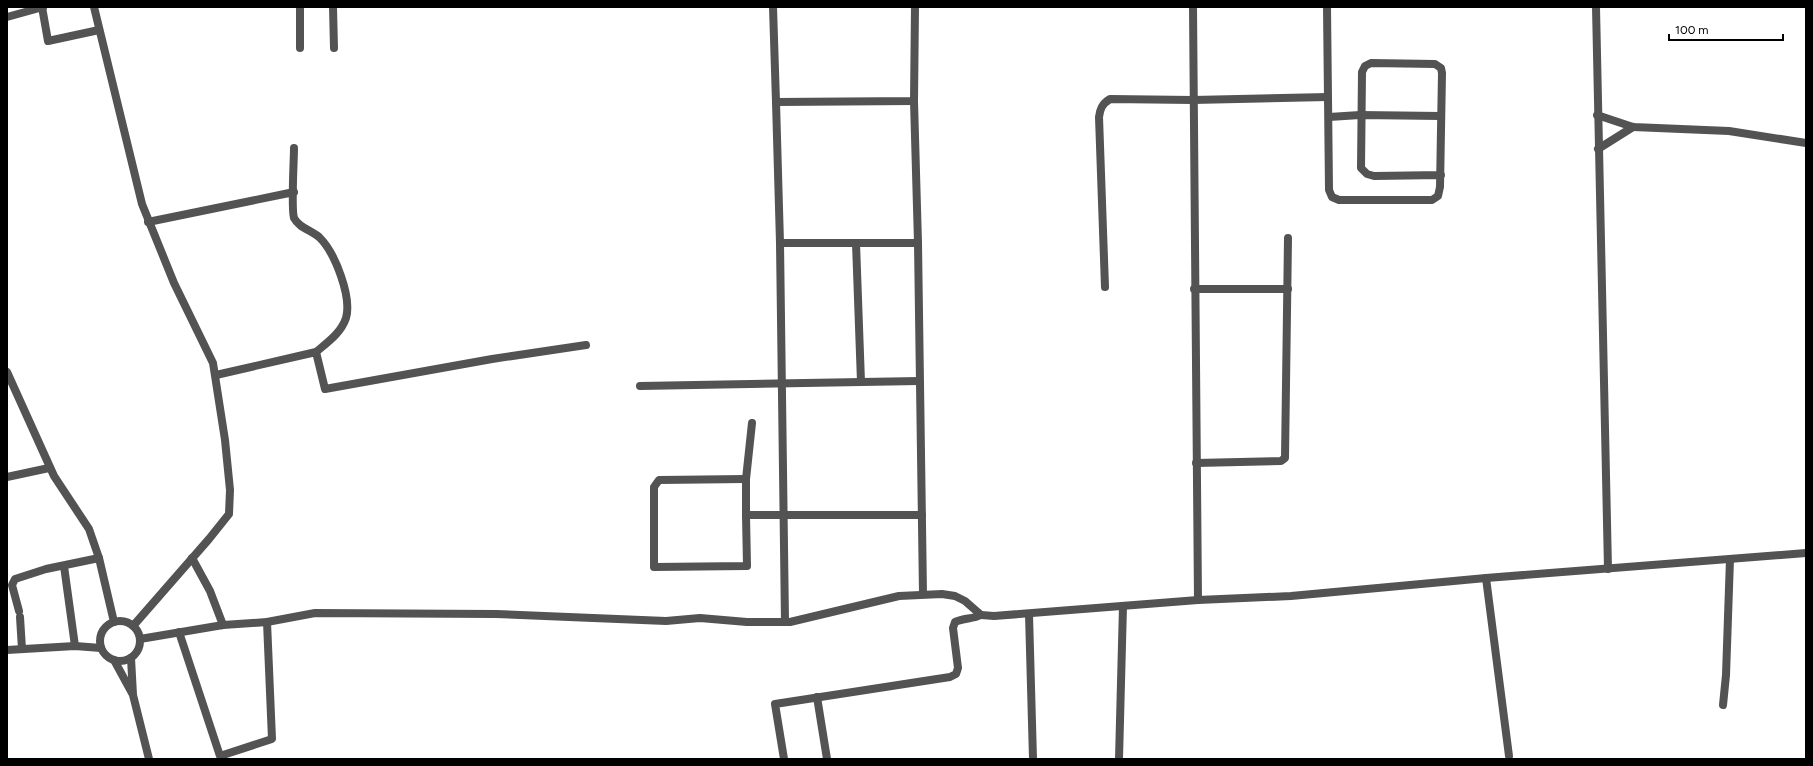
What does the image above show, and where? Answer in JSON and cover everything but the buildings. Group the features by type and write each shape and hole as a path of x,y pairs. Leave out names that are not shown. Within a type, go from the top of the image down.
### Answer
{"street":[{"path":"7,18 42,7 48,41 99,30"},
{"path":"94,7 132,166 148,222 174,283 213,363 216,375 228,476 229,514 133,626"},
{"path":"300,7 300,48"},
{"path":"332,7 334,48"},
{"path":"773,7 780,243 785,622"},
{"path":"915,7 914,101 918,243 923,594"},
{"path":"1192,7 1198,600"},
{"path":"1327,7 1329,117 1328,190 1332,197 1339,200 1432,200 1439,193 1441,175 1441,68 1435,64 1371,63 1365,66 1362,72 1360,115 1361,168 1367,174 1374,176 1441,175"},
{"path":"1596,7 1597,115 1608,569"},
{"path":"1105,288 1100,108 1110,99 1193,100 1328,96"},
{"path":"776,102 914,101"},
{"path":"1329,117 1360,115 1441,116"},
{"path":"1597,115 1633,127 1734,131 1806,142"},
{"path":"1598,149 1633,127"},
{"path":"216,375 316,352 340,330 346,319 346,300 338,267 333,256 321,239 301,225 294,216 294,148"},
{"path":"148,222 294,192"},
{"path":"1196,463 1281,461 1284,458 1288,238"},
{"path":"780,243 918,243"},
{"path":"856,243 861,382"},
{"path":"1194,289 1288,289"},
{"path":"316,352 325,389 492,359 586,345"},
{"path":"7,372 49,468 89,529 99,558 114,622"},
{"path":"640,386 919,381"},
{"path":"746,479 659,480 654,487 654,567 747,566 746,479 752,423"},
{"path":"7,477 49,468"},
{"path":"746,516 922,515"},
{"path":"784,759 775,704 950,677 956,674 958,668 953,628 955,622 963,618 981,615 994,616 1030,614 1198,600 1291,596 1486,578 1806,553"},
{"path":"22,649 19,614 12,585 13,581 46,569 99,558"},
{"path":"192,558 210,591 223,625"},
{"path":"1723,705 1726,675 1730,559"},
{"path":"64,566 75,646"},
{"path":"1486,578 1509,756"},
{"path":"140,639 223,625 267,622 315,613 496,614 666,621 700,618 747,622 785,622 899,596 923,594 955,596 965,601 981,615"},
{"path":"1119,759 1123,606"},
{"path":"1030,614 1033,759"},
{"path":"114,622 126,622 133,626 137,630 140,639 139,650 131,658 124,661 108,658 101,648 101,634 105,628 114,622"},
{"path":"179,632 220,756 272,739 267,622"},
{"path":"7,650 75,646 101,648"},
{"path":"131,658 133,695 149,759"},
{"path":"114,660 133,695"},
{"path":"817,697 827,759"}]}
